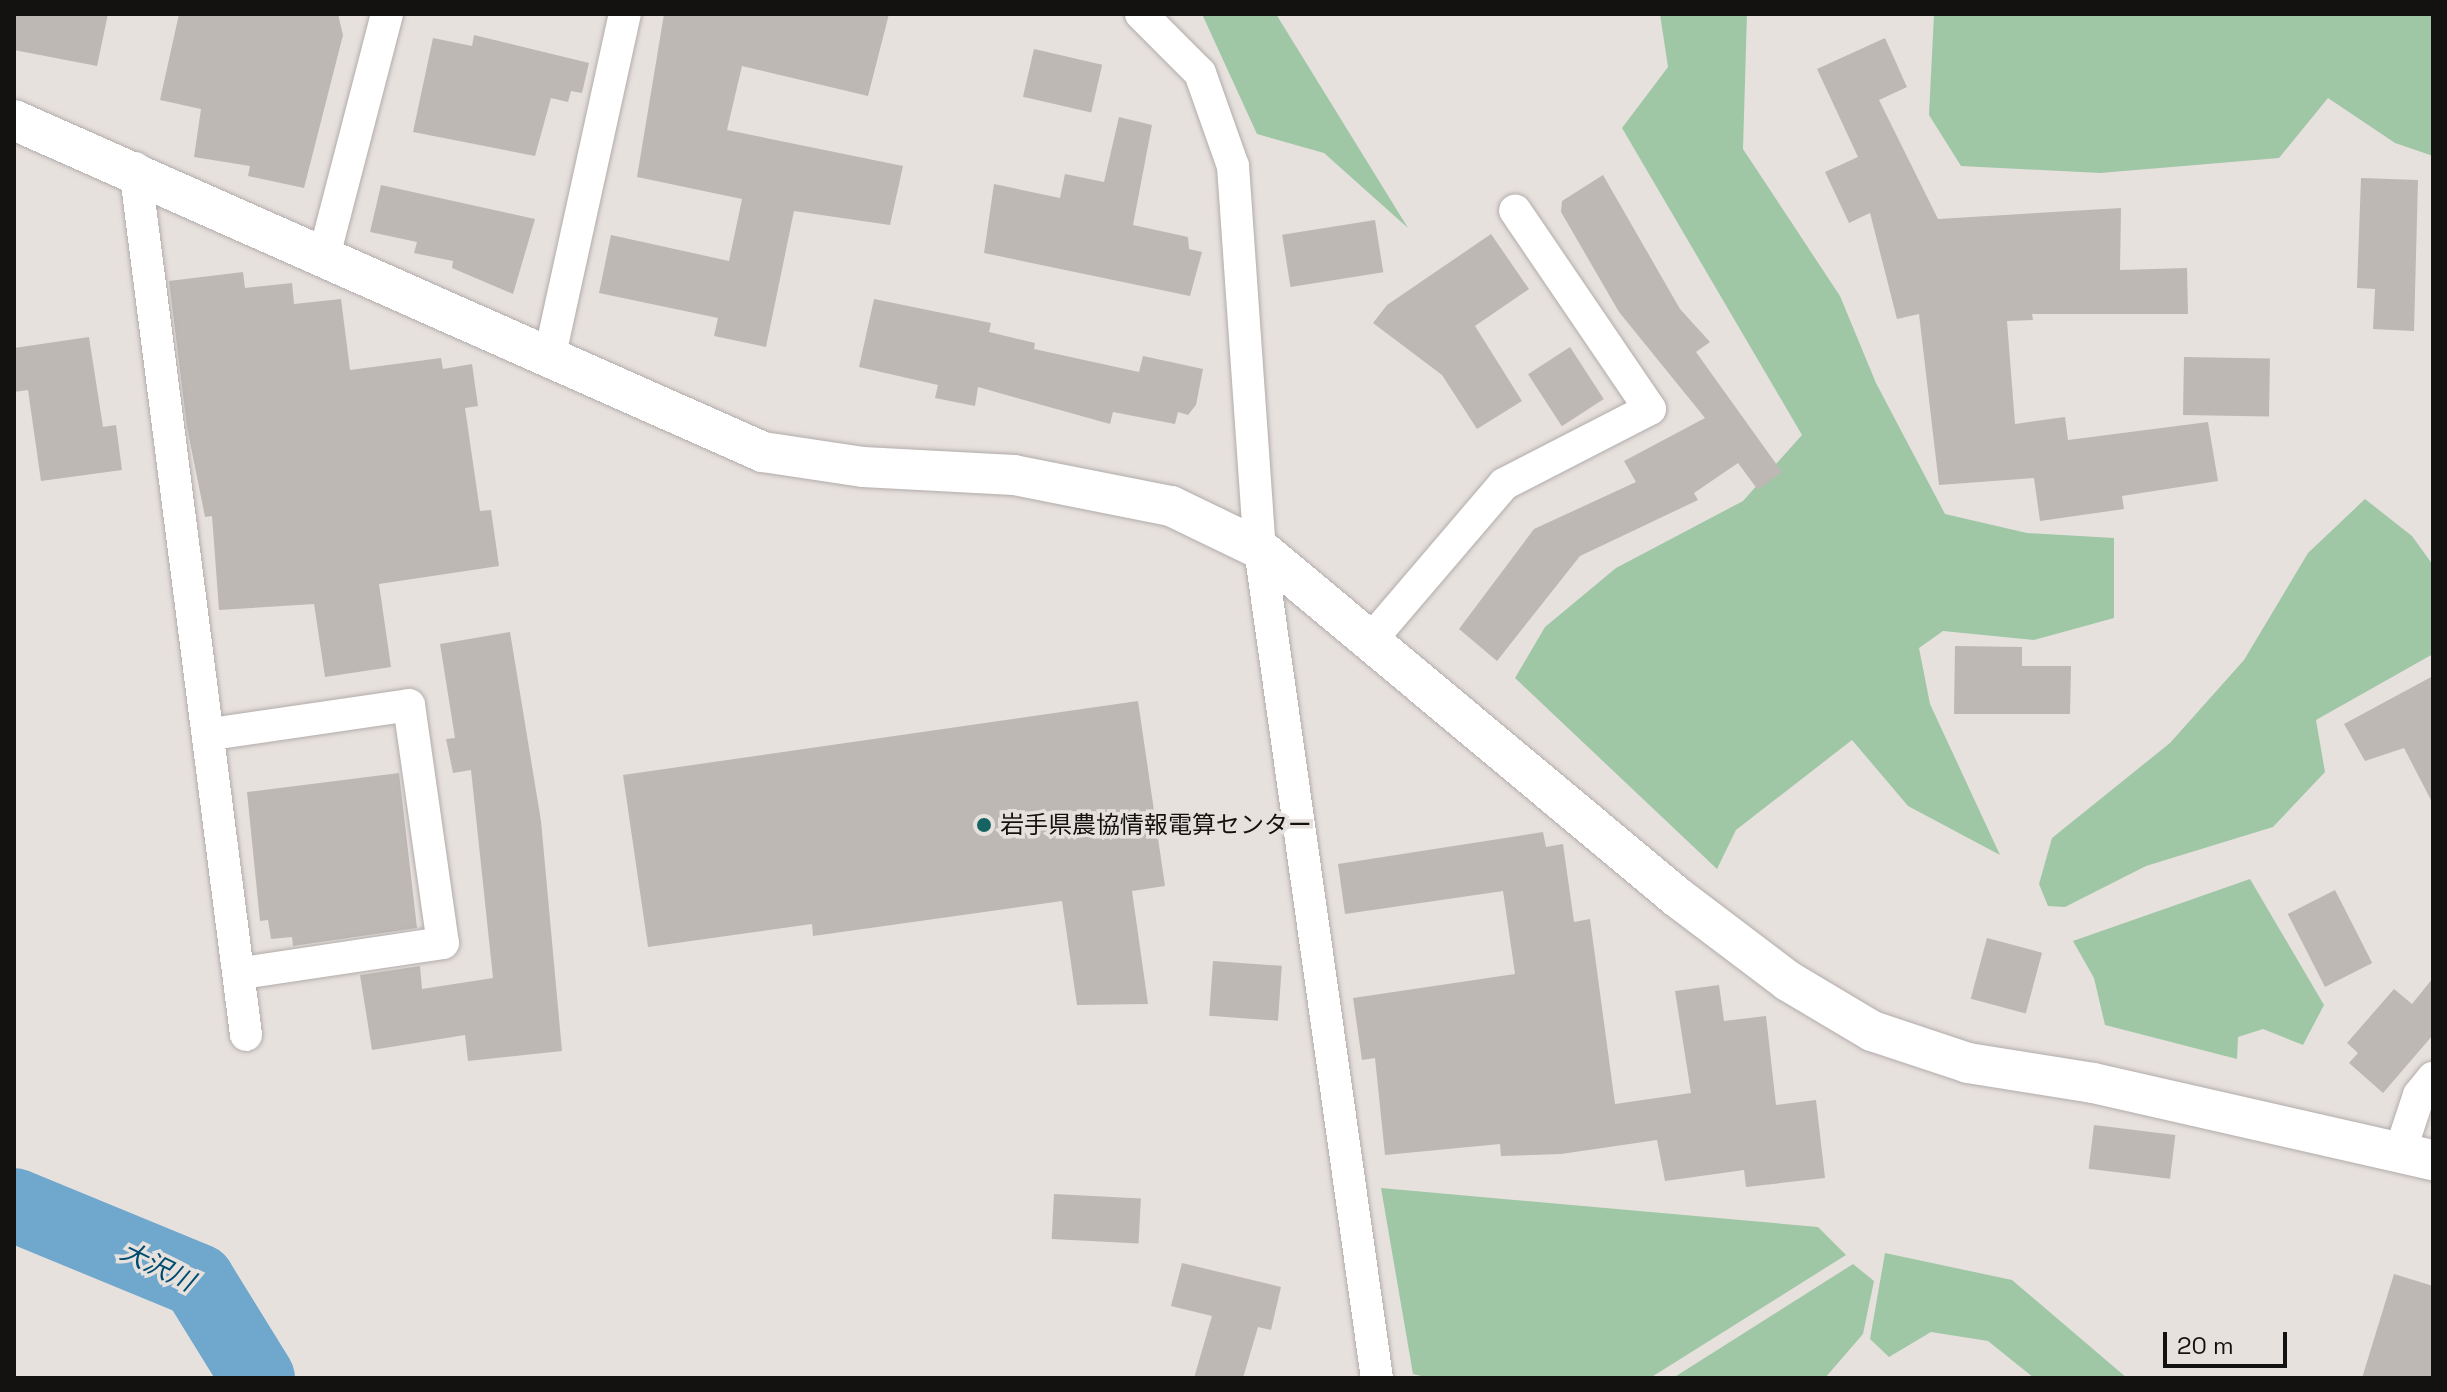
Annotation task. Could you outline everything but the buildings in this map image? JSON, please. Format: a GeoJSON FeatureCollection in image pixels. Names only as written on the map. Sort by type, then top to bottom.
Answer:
{"type":"FeatureCollection","features":[{"type":"Feature","properties":{"kind":"street"},"geometry":{"type":"LineString","coordinates":[[324,256],[387,14]]}},
{"type":"Feature","properties":{"kind":"street"},"geometry":{"type":"LineString","coordinates":[[549,359],[625,14]]}},
{"type":"Feature","properties":{"kind":"street"},"geometry":{"type":"LineString","coordinates":[[1153,18],[1200,73],[1233,166],[1260,549],[1377,1378]]}},
{"type":"Feature","properties":{"kind":"street"},"geometry":{"type":"LineString","coordinates":[[14,120],[135,168],[549,359],[763,452],[1061,484],[1171,506],[1260,549],[1677,897],[1788,981],[1872,1031],[1968,1063],[2093,1083],[2417,1156],[2419,1095],[2433,1078]]}},
{"type":"Feature","properties":{"kind":"street"},"geometry":{"type":"LineString","coordinates":[[135,168],[243,973],[246,1035]]}},
{"type":"Feature","properties":{"kind":"street"},"geometry":{"type":"LineString","coordinates":[[1370,641],[1504,484],[1650,409],[1515,210]]}},
{"type":"Feature","properties":{"kind":"street"},"geometry":{"type":"LineString","coordinates":[[211,734],[409,705],[443,943],[243,973]]}},
{"type":"Feature","properties":{"kind":"green space"},"geometry":{"type":"Polygon","coordinates":[[[1202,14],[1276,14],[1408,228],[1324,153],[1257,134],[1202,14]]]}},
{"type":"Feature","properties":{"kind":"green space"},"geometry":{"type":"Polygon","coordinates":[[[1660,14],[1747,14],[1743,149],[1840,296],[1876,383],[1945,514],[2027,533],[2114,538],[2114,618],[2034,640],[1943,631],[1919,648],[1930,704],[2000,855],[1908,806],[1852,740],[1736,830],[1717,869],[1515,678],[1545,627],[1616,568],[1743,501],[1802,435],[1622,128],[1668,67],[1660,14]]]}},
{"type":"Feature","properties":{"kind":"green space"},"geometry":{"type":"Polygon","coordinates":[[[1934,14],[2433,14],[2433,156],[2395,143],[2328,98],[2279,158],[2100,173],[1961,166],[1929,115],[1934,14]]]}},
{"type":"Feature","properties":{"kind":"green space"},"geometry":{"type":"Polygon","coordinates":[[[2365,499],[2412,536],[2433,565],[2433,654],[2316,720],[2325,772],[2273,827],[2146,866],[2065,907],[2048,906],[2039,884],[2052,838],[2170,743],[2244,660],[2308,553],[2365,499]]]}},
{"type":"Feature","properties":{"kind":"green space"},"geometry":{"type":"Polygon","coordinates":[[[2250,879],[2324,1005],[2303,1045],[2263,1029],[2238,1037],[2237,1059],[2105,1025],[2094,978],[2073,941],[2250,879]]]}},
{"type":"Feature","properties":{"kind":"green space"},"geometry":{"type":"Polygon","coordinates":[[[1381,1188],[1818,1227],[1846,1255],[1650,1378],[1429,1378],[1413,1374],[1381,1188]]]}},
{"type":"Feature","properties":{"kind":"green space"},"geometry":{"type":"Polygon","coordinates":[[[1885,1253],[2012,1280],[2127,1378],[2034,1378],[1988,1341],[1931,1332],[1889,1357],[1870,1339],[1885,1253]]]}},
{"type":"Feature","properties":{"kind":"green space"},"geometry":{"type":"Polygon","coordinates":[[[1853,1264],[1874,1281],[1863,1334],[1825,1378],[1673,1378],[1853,1264]]]}},
{"type":"Feature","properties":{"kind":"waterway","name":"大沢川"},"geometry":{"type":"LineString","coordinates":[[14,1205],[198,1281],[258,1378]]}},
{"type":"Feature","properties":{"kind":"place","name":"岩手県農協情報電算センター"},"geometry":{"type":"Point","coordinates":[984,825]}}]}
